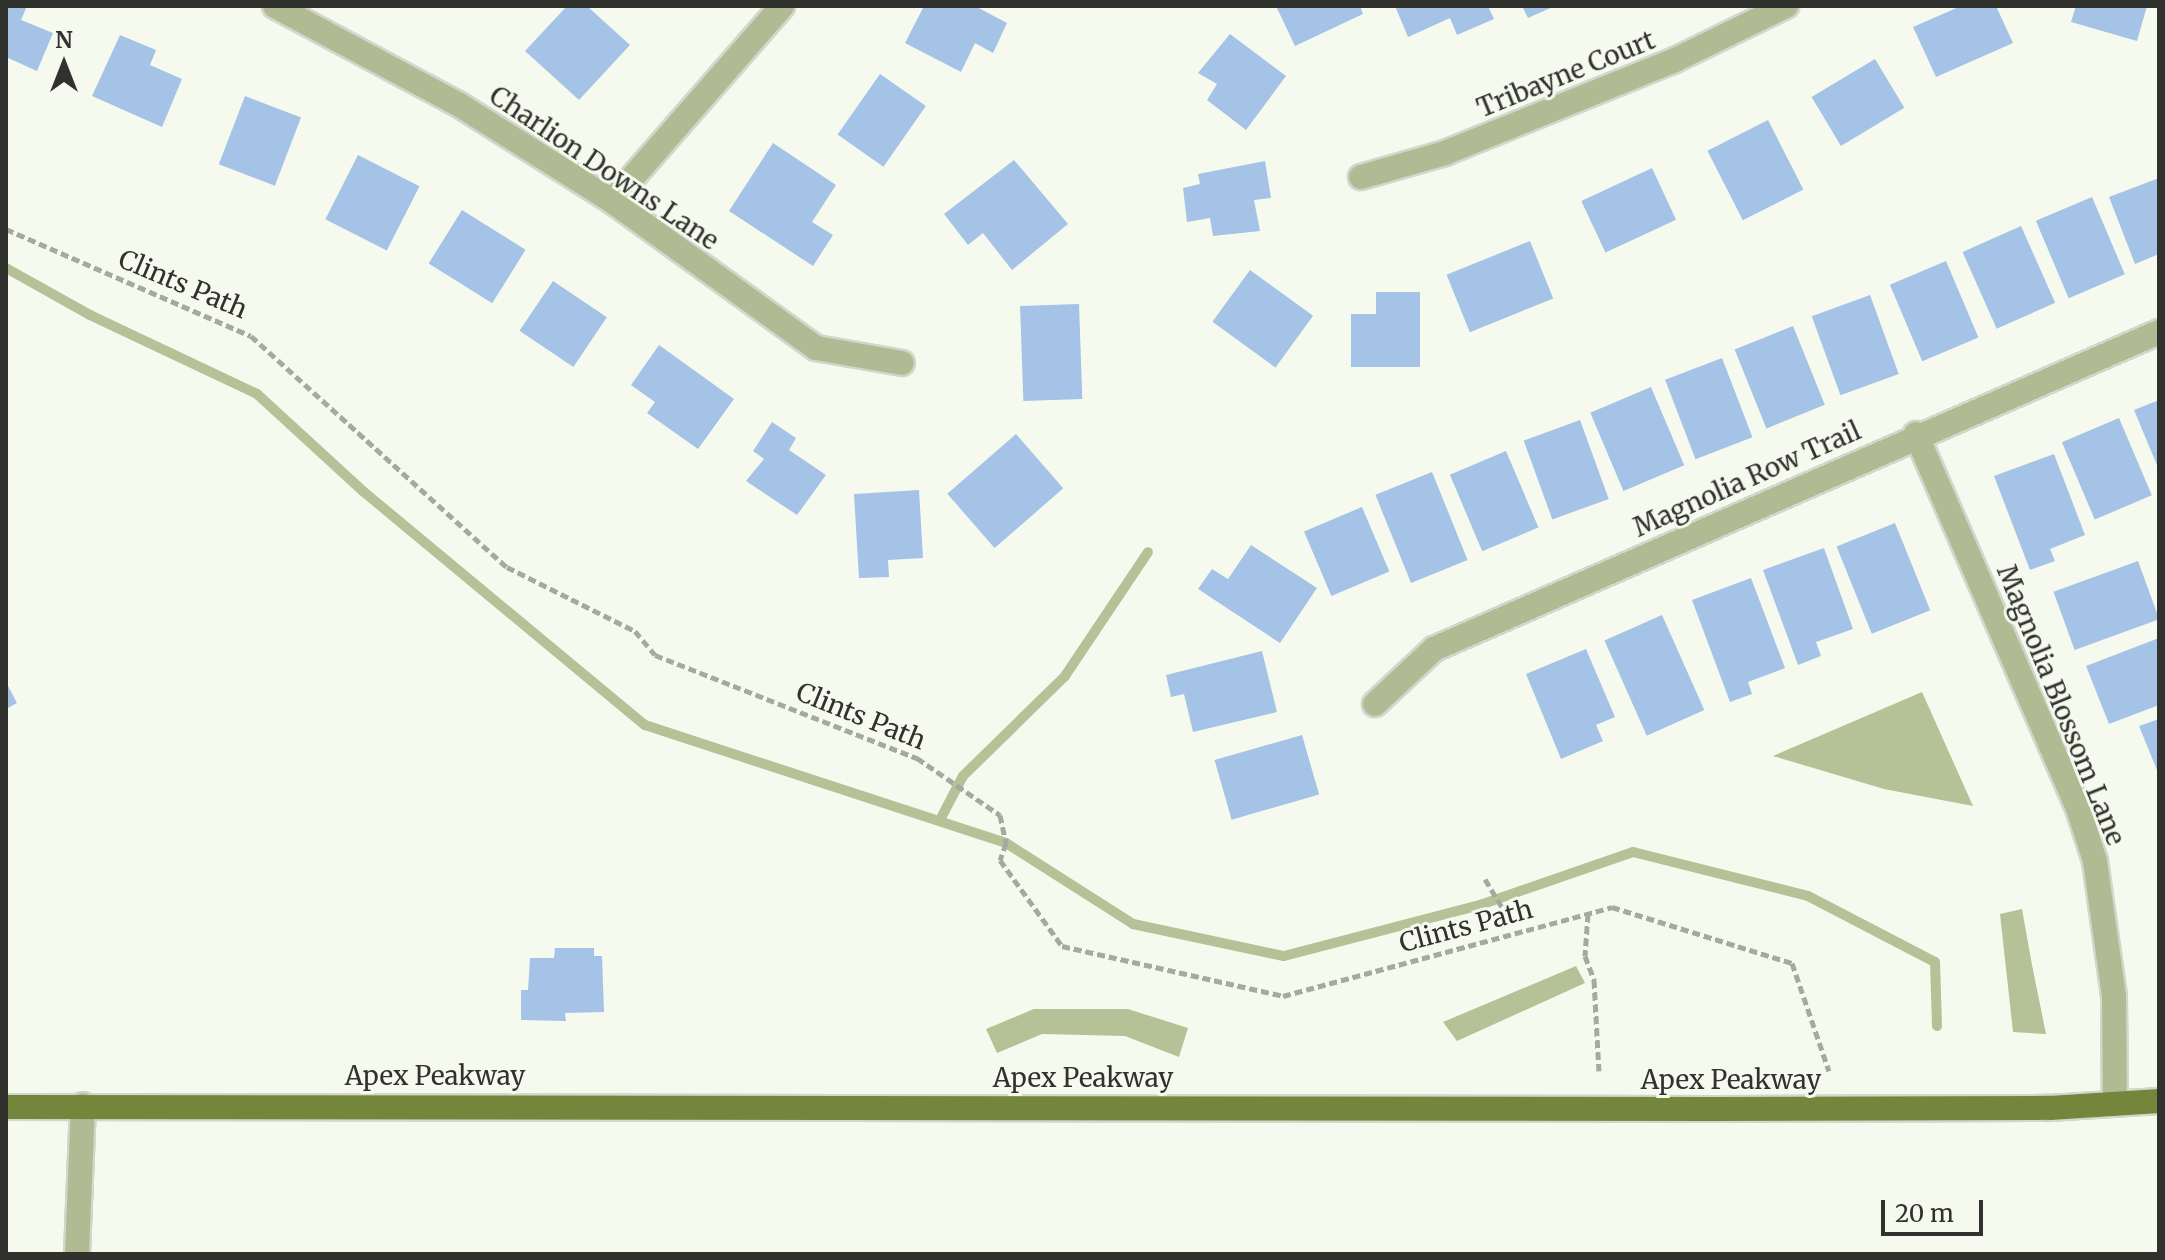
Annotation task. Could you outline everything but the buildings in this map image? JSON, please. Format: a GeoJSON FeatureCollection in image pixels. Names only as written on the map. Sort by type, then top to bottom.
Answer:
{"type":"FeatureCollection","features":[{"type":"Feature","properties":{"kind":"main road","name":"Apex Peakway"},"geometry":{"type":"LineString","coordinates":[[6,1107],[1747,1109],[2159,1101]]}},
{"type":"Feature","properties":{"kind":"street","name":"Charlion Downs Lane"},"geometry":{"type":"LineString","coordinates":[[275,6],[458,104],[612,201],[816,348],[902,363]]}},
{"type":"Feature","properties":{"kind":"street"},"geometry":{"type":"LineString","coordinates":[[612,201],[782,6]]}},
{"type":"Feature","properties":{"kind":"street","name":"Tribayne Court"},"geometry":{"type":"LineString","coordinates":[[1361,177],[1445,153],[1673,61],[1786,6]]}},
{"type":"Feature","properties":{"kind":"street","name":"Magnolia Row Trail"},"geometry":{"type":"LineString","coordinates":[[1375,704],[1434,649],[1916,434],[2159,332]]}},
{"type":"Feature","properties":{"kind":"street","name":"Magnolia Blossom Lane"},"geometry":{"type":"LineString","coordinates":[[1916,434],[2091,848],[2108,927],[2115,1104]]}},
{"type":"Feature","properties":{"kind":"street"},"geometry":{"type":"LineString","coordinates":[[77,1254],[83,1105]]}},
{"type":"Feature","properties":{"kind":"path","name":"Clints Path"},"geometry":{"type":"LineString","coordinates":[[6,229],[251,336],[507,567],[635,631],[655,655],[929,766],[1000,815],[1006,843],[1000,860],[1062,946],[1283,996],[1612,907],[1792,963],[1829,1071]]}},
{"type":"Feature","properties":{"kind":"path"},"geometry":{"type":"LineString","coordinates":[[1485,879],[1509,919]]}},
{"type":"Feature","properties":{"kind":"path"},"geometry":{"type":"LineString","coordinates":[[1588,914],[1585,956],[1594,980],[1599,1071]]}},
{"type":"Feature","properties":{"kind":"shaded area"},"geometry":{"type":"Polygon","coordinates":[[[1922,692],[1973,806],[1884,789],[1773,756],[1922,692]]]}},
{"type":"Feature","properties":{"kind":"shaded area"},"geometry":{"type":"Polygon","coordinates":[[[2022,909],[2046,1034],[2013,1032],[2000,914],[2022,909]]]}},
{"type":"Feature","properties":{"kind":"shaded area"},"geometry":{"type":"Polygon","coordinates":[[[1576,966],[1585,983],[1457,1041],[1443,1022],[1576,966]]]}},
{"type":"Feature","properties":{"kind":"shaded area"},"geometry":{"type":"Polygon","coordinates":[[[1034,1009],[1128,1009],[1188,1028],[1179,1057],[1125,1036],[1042,1034],[997,1053],[986,1029],[1034,1009]]]}},
{"type":"Feature","properties":{"kind":"waterway"},"geometry":{"type":"LineString","coordinates":[[6,268],[90,315],[257,394],[364,492],[645,725],[1006,843],[1133,924],[1284,956],[1480,905],[1633,852],[1808,896],[1935,962],[1937,1026]]}},
{"type":"Feature","properties":{"kind":"waterway"},"geometry":{"type":"LineString","coordinates":[[941,818],[963,776],[1065,676],[1148,552]]}}]}
